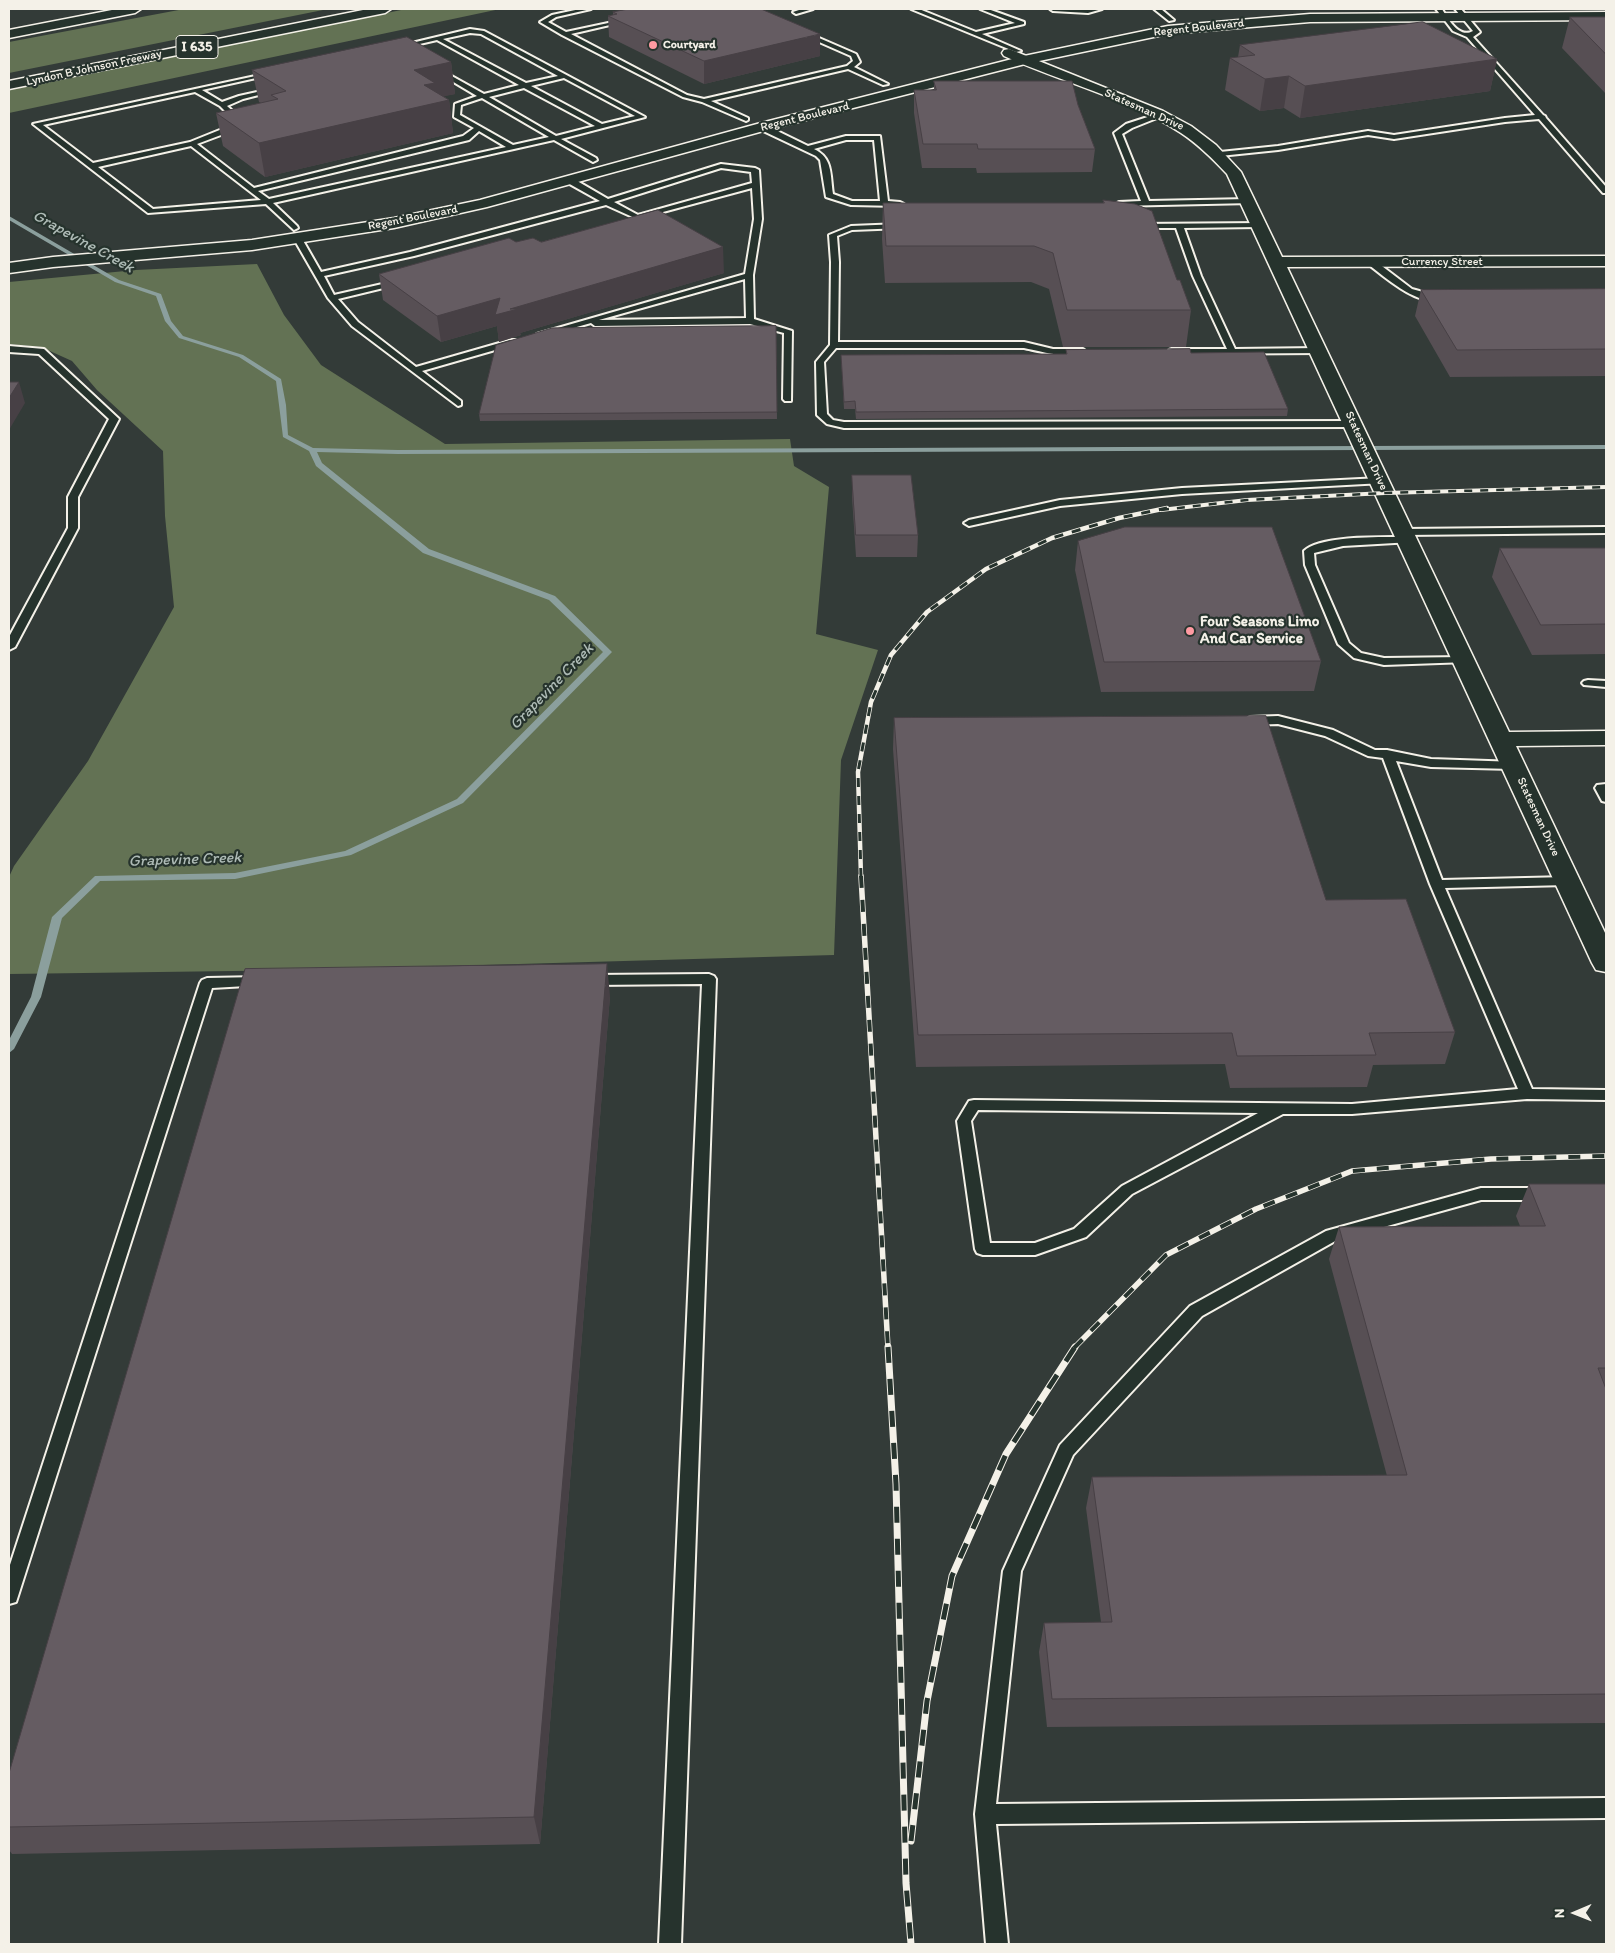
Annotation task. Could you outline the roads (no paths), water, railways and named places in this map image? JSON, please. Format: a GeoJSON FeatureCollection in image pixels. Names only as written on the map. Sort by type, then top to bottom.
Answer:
{"type":"FeatureCollection","features":[{"type":"Feature","properties":{"kind":"main road"},"geometry":{"type":"LineString","coordinates":[[9,34],[135,9]]}},
{"type":"Feature","properties":{"kind":"main road","name":"Lyndon B Johnson Freeway"},"geometry":{"type":"LineString","coordinates":[[9,85],[385,9]]}},
{"type":"Feature","properties":{"kind":"main road","name":"Regent Boulevard"},"geometry":{"type":"LineString","coordinates":[[9,255],[105,244],[296,233],[394,223],[482,204],[762,128],[1121,27],[1171,20],[1276,11],[1440,11],[1606,16]]}},
{"type":"Feature","properties":{"kind":"main road","name":"Regent Boulevard"},"geometry":{"type":"LineString","coordinates":[[9,268],[53,262],[252,246],[296,233],[389,212],[884,84],[1017,55],[1215,25],[1440,11]]}},
{"type":"Feature","properties":{"kind":"main road","name":"Statesman Drive"},"geometry":{"type":"LineString","coordinates":[[1017,55],[1138,105],[1185,128],[1220,154],[1234,172],[1606,963]]}},
{"type":"Feature","properties":{"kind":"main road"},"geometry":{"type":"LineString","coordinates":[[746,119],[762,128]]}},
{"type":"Feature","properties":{"kind":"main road","name":"Currency Street"},"geometry":{"type":"LineString","coordinates":[[1277,262],[1606,261]]}},
{"type":"Feature","properties":{"kind":"main road"},"geometry":{"type":"LineString","coordinates":[[1501,739],[1606,738]]}},
{"type":"Feature","properties":{"kind":"lane"},"geometry":{"type":"LineString","coordinates":[[588,9],[554,16],[543,22],[685,96],[704,101],[746,119]]}},
{"type":"Feature","properties":{"kind":"lane"},"geometry":{"type":"LineString","coordinates":[[796,12],[810,9]]}},
{"type":"Feature","properties":{"kind":"lane"},"geometry":{"type":"LineString","coordinates":[[914,9],[976,34],[1017,55]]}},
{"type":"Feature","properties":{"kind":"lane"},"geometry":{"type":"LineString","coordinates":[[976,34],[1022,23],[983,9]]}},
{"type":"Feature","properties":{"kind":"lane"},"geometry":{"type":"LineString","coordinates":[[1053,9],[1088,12],[1099,9]]}},
{"type":"Feature","properties":{"kind":"lane"},"geometry":{"type":"LineString","coordinates":[[1157,9],[1171,20]]}},
{"type":"Feature","properties":{"kind":"lane"},"geometry":{"type":"LineString","coordinates":[[1440,11],[1458,33],[1469,36],[1606,190]]}},
{"type":"Feature","properties":{"kind":"lane"},"geometry":{"type":"LineString","coordinates":[[1461,12],[1477,32],[1469,36]]}},
{"type":"Feature","properties":{"kind":"lane"},"geometry":{"type":"LineString","coordinates":[[564,34],[630,19]]}},
{"type":"Feature","properties":{"kind":"lane"},"geometry":{"type":"LineString","coordinates":[[704,101],[849,67],[857,62],[854,54],[792,28]]}},
{"type":"Feature","properties":{"kind":"lane"},"geometry":{"type":"LineString","coordinates":[[284,71],[37,124],[151,211],[268,202],[513,148],[641,117],[482,32],[470,31],[389,48]]}},
{"type":"Feature","properties":{"kind":"lane"},"geometry":{"type":"LineString","coordinates":[[437,38],[602,127]]}},
{"type":"Feature","properties":{"kind":"lane"},"geometry":{"type":"LineString","coordinates":[[428,66],[445,73],[592,160]]}},
{"type":"Feature","properties":{"kind":"lane"},"geometry":{"type":"LineString","coordinates":[[849,67],[884,84]]}},
{"type":"Feature","properties":{"kind":"lane"},"geometry":{"type":"LineString","coordinates":[[513,148],[456,116],[458,104],[565,76]]}},
{"type":"Feature","properties":{"kind":"lane"},"geometry":{"type":"LineString","coordinates":[[222,105],[241,97],[280,89]]}},
{"type":"Feature","properties":{"kind":"lane"},"geometry":{"type":"LineString","coordinates":[[91,166],[192,144],[242,124],[222,105],[197,90]]}},
{"type":"Feature","properties":{"kind":"lane"},"geometry":{"type":"LineString","coordinates":[[1146,204],[1118,133],[1129,126],[1160,116]]}},
{"type":"Feature","properties":{"kind":"lane"},"geometry":{"type":"LineString","coordinates":[[1220,154],[1278,148],[1368,133],[1394,136],[1505,120],[1543,117]]}},
{"type":"Feature","properties":{"kind":"lane"},"geometry":{"type":"LineString","coordinates":[[253,190],[466,138],[479,128]]}},
{"type":"Feature","properties":{"kind":"lane"},"geometry":{"type":"LineString","coordinates":[[762,128],[808,148],[824,159],[829,196],[851,203],[913,204]]}},
{"type":"Feature","properties":{"kind":"lane"},"geometry":{"type":"LineString","coordinates":[[808,148],[846,138],[877,138],[884,204]]}},
{"type":"Feature","properties":{"kind":"lane"},"geometry":{"type":"LineString","coordinates":[[192,144],[268,202],[296,233],[332,298],[355,324],[458,403]]}},
{"type":"Feature","properties":{"kind":"lane"},"geometry":{"type":"LineString","coordinates":[[319,275],[411,254],[608,202],[721,166],[755,170],[758,219],[749,276],[750,321]]}},
{"type":"Feature","properties":{"kind":"lane"},"geometry":{"type":"LineString","coordinates":[[569,180],[637,217]]}},
{"type":"Feature","properties":{"kind":"lane"},"geometry":{"type":"LineString","coordinates":[[628,220],[755,185]]}},
{"type":"Feature","properties":{"kind":"lane"},"geometry":{"type":"LineString","coordinates":[[1107,204],[1216,200],[1248,202]]}},
{"type":"Feature","properties":{"kind":"lane"},"geometry":{"type":"LineString","coordinates":[[1131,226],[1260,225]]}},
{"type":"Feature","properties":{"kind":"lane"},"geometry":{"type":"LineString","coordinates":[[909,226],[851,228],[833,236],[835,262],[834,345],[820,362],[822,415],[830,422],[844,425],[1353,424]]}},
{"type":"Feature","properties":{"kind":"lane"},"geometry":{"type":"LineString","coordinates":[[1179,226],[1197,276],[1232,352]]}},
{"type":"Feature","properties":{"kind":"lane"},"geometry":{"type":"LineString","coordinates":[[1371,262],[1406,290],[1426,297],[1445,297]]}},
{"type":"Feature","properties":{"kind":"lane"},"geometry":{"type":"LineString","coordinates":[[532,336],[749,276]]}},
{"type":"Feature","properties":{"kind":"lane"},"geometry":{"type":"LineString","coordinates":[[332,298],[407,280]]}},
{"type":"Feature","properties":{"kind":"lane"},"geometry":{"type":"LineString","coordinates":[[576,323],[750,321],[788,331],[788,399]]}},
{"type":"Feature","properties":{"kind":"lane"},"geometry":{"type":"LineString","coordinates":[[415,370],[522,339]]}},
{"type":"Feature","properties":{"kind":"lane"},"geometry":{"type":"LineString","coordinates":[[834,345],[1024,345],[1052,352],[1092,352]]}},
{"type":"Feature","properties":{"kind":"lane"},"geometry":{"type":"LineString","coordinates":[[9,349],[41,351],[114,419],[73,497],[73,528],[9,647]]}},
{"type":"Feature","properties":{"kind":"lane"},"geometry":{"type":"LineString","coordinates":[[1160,352],[1319,351]]}},
{"type":"Feature","properties":{"kind":"lane"},"geometry":{"type":"LineString","coordinates":[[969,523],[1060,504],[1173,492],[1378,477]]}},
{"type":"Feature","properties":{"kind":"lane"},"geometry":{"type":"LineString","coordinates":[[1464,660],[1379,661],[1365,659],[1354,654],[1344,644],[1310,565],[1309,551],[1318,546],[1406,536],[1606,530]]}},
{"type":"Feature","properties":{"kind":"lane"},"geometry":{"type":"LineString","coordinates":[[1588,683],[1606,684]]}},
{"type":"Feature","properties":{"kind":"lane"},"geometry":{"type":"LineString","coordinates":[[1239,721],[1278,720],[1330,733],[1372,753],[1387,754],[1431,763],[1513,764]]}},
{"type":"Feature","properties":{"kind":"lane"},"geometry":{"type":"LineString","coordinates":[[1387,754],[1437,884],[1528,1094]]}},
{"type":"Feature","properties":{"kind":"lane"},"geometry":{"type":"LineString","coordinates":[[1606,788],[1601,788],[1606,798]]}},
{"type":"Feature","properties":{"kind":"lane"},"geometry":{"type":"LineString","coordinates":[[1437,884],[1568,881]]}},
{"type":"Feature","properties":{"kind":"lane"},"geometry":{"type":"LineString","coordinates":[[571,980],[709,979],[670,1944]]}},
{"type":"Feature","properties":{"kind":"lane"},"geometry":{"type":"LineString","coordinates":[[9,1596],[207,983],[276,982]]}},
{"type":"Feature","properties":{"kind":"lane"},"geometry":{"type":"LineString","coordinates":[[1281,1108],[1127,1190],[1080,1233],[1035,1249],[983,1249],[964,1121],[974,1105],[1281,1108],[1352,1109],[1528,1094],[1606,1095]]}},
{"type":"Feature","properties":{"kind":"lane"},"geometry":{"type":"LineString","coordinates":[[997,1944],[985,1814],[1012,1571],[1066,1450],[1196,1311],[1332,1235],[1481,1194],[1558,1194]]}},
{"type":"Feature","properties":{"kind":"lane"},"geometry":{"type":"LineString","coordinates":[[985,1814],[1606,1808]]}},
{"type":"Feature","properties":{"kind":"waterway","name":"Grapevine Creek"},"geometry":{"type":"LineString","coordinates":[[9,218],[117,281],[159,295],[168,321],[181,337],[241,356],[279,380],[285,436],[312,450]]}},
{"type":"Feature","properties":{"kind":"waterway"},"geometry":{"type":"LineString","coordinates":[[312,450],[398,452],[1606,447]]}},
{"type":"Feature","properties":{"kind":"waterway","name":"Grapevine Creek"},"geometry":{"type":"LineString","coordinates":[[9,1049],[36,997],[57,917],[98,878],[235,876],[348,853],[460,801],[608,652],[552,598],[426,551],[319,464],[312,450]]}},
{"type":"Feature","properties":{"kind":"railway"},"geometry":{"type":"LineString","coordinates":[[1161,510],[1247,500],[1385,493],[1606,487]]}},
{"type":"Feature","properties":{"kind":"railway"},"geometry":{"type":"LineString","coordinates":[[861,877],[858,772],[871,702],[891,655],[927,612],[986,569],[1052,538],[1119,518],[1167,508]]}},
{"type":"Feature","properties":{"kind":"railway"},"geometry":{"type":"LineString","coordinates":[[861,876],[888,1348]]}},
{"type":"Feature","properties":{"kind":"railway"},"geometry":{"type":"LineString","coordinates":[[1074,1348],[1166,1255],[1256,1209],[1352,1171],[1491,1159],[1606,1156]]}},
{"type":"Feature","properties":{"kind":"railway"},"geometry":{"type":"LineString","coordinates":[[888,1347],[896,1484],[906,1883],[911,1944]]}},
{"type":"Feature","properties":{"kind":"railway"},"geometry":{"type":"LineString","coordinates":[[911,1841],[927,1701],[952,1576],[1006,1454],[1075,1347]]}},
{"type":"Feature","properties":{"kind":"place","name":"Courtyard"},"geometry":{"type":"Point","coordinates":[653,45]}},
{"type":"Feature","properties":{"kind":"place","name":"Four Seasons Limo And Car Service"},"geometry":{"type":"Point","coordinates":[1190,631]}}]}
